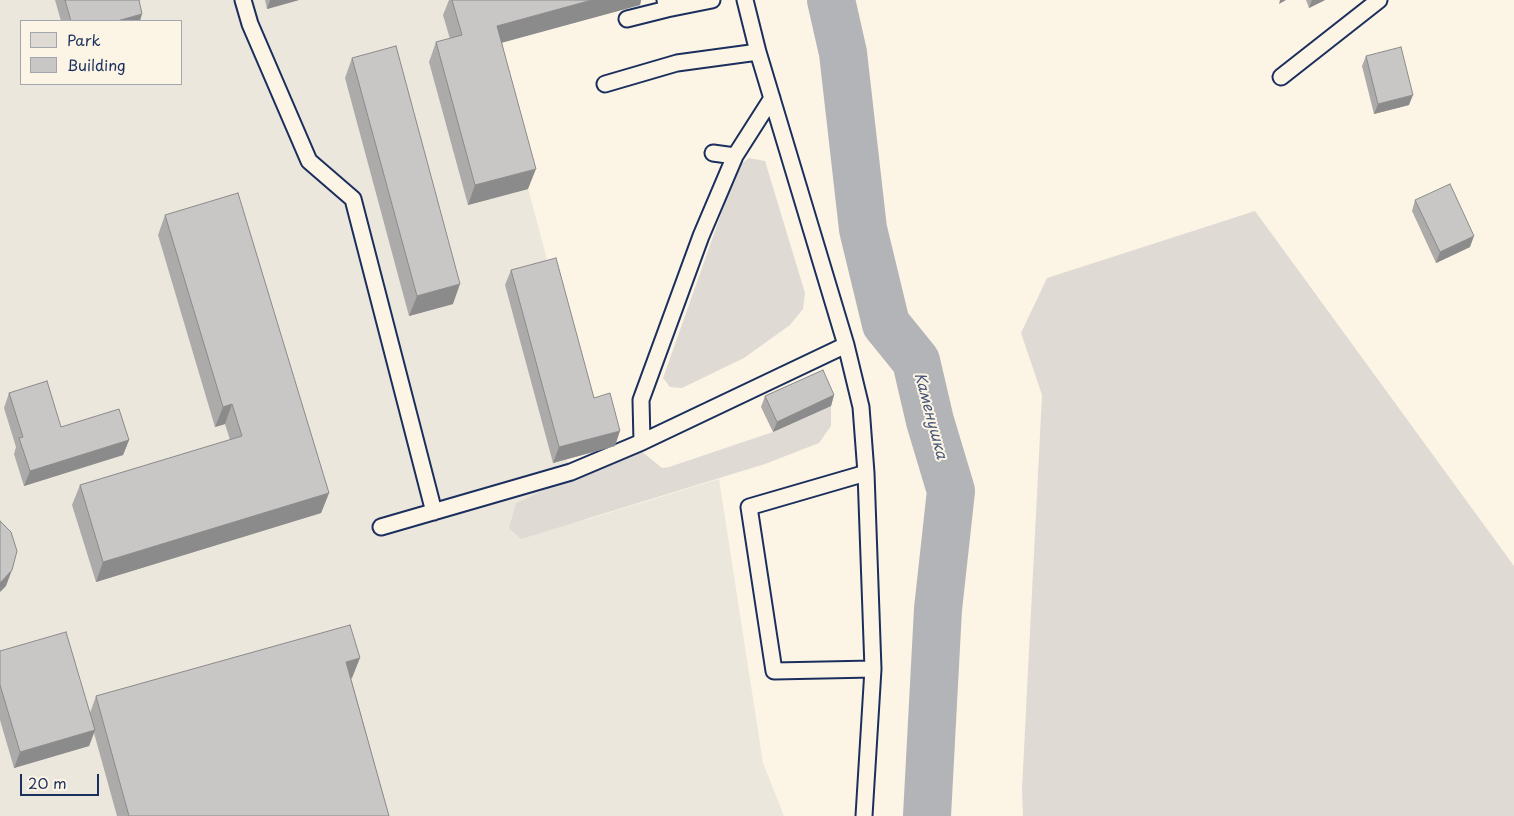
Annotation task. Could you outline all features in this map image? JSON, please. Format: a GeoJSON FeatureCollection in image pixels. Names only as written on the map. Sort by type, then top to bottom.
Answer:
{"type":"FeatureCollection","features":[{"type":"Feature","properties":{"kind":"lane"},"geometry":{"type":"LineString","coordinates":[[243,0],[250,24],[309,161],[353,199],[434,512]]}},
{"type":"Feature","properties":{"kind":"lane"},"geometry":{"type":"LineString","coordinates":[[627,19],[666,5],[712,0]]}},
{"type":"Feature","properties":{"kind":"lane"},"geometry":{"type":"LineString","coordinates":[[745,0],[758,52],[846,345],[861,407],[866,473],[873,669],[864,816]]}},
{"type":"Feature","properties":{"kind":"lane"},"geometry":{"type":"LineString","coordinates":[[1281,77],[1379,0]]}},
{"type":"Feature","properties":{"kind":"lane"},"geometry":{"type":"LineString","coordinates":[[605,84],[677,63],[758,52]]}},
{"type":"Feature","properties":{"kind":"lane"},"geometry":{"type":"LineString","coordinates":[[642,442],[642,400],[701,236],[735,156],[772,98]]}},
{"type":"Feature","properties":{"kind":"lane"},"geometry":{"type":"LineString","coordinates":[[713,154],[735,156]]}},
{"type":"Feature","properties":{"kind":"lane"},"geometry":{"type":"LineString","coordinates":[[381,528],[571,472],[642,442],[846,345]]}},
{"type":"Feature","properties":{"kind":"lane"},"geometry":{"type":"LineString","coordinates":[[866,473],[749,507],[774,670],[873,669]]}},
{"type":"Feature","properties":{"kind":"shaded area"},"geometry":{"type":"Polygon","coordinates":[[[0,0],[638,0],[640,5],[490,46],[588,413],[615,446],[567,459],[585,520],[719,479],[763,763],[784,816],[0,816],[0,0]]]}},
{"type":"Feature","properties":{"kind":"green space"},"geometry":{"type":"Polygon","coordinates":[[[749,158],[765,161],[805,293],[803,309],[790,325],[744,358],[682,388],[670,387],[663,378],[738,166],[749,158]]]}},
{"type":"Feature","properties":{"kind":"green space"},"geometry":{"type":"Polygon","coordinates":[[[1255,211],[1514,566],[1514,816],[1023,816],[1022,789],[1042,395],[1021,333],[1047,278],[1255,211]]]}},
{"type":"Feature","properties":{"kind":"green space"},"geometry":{"type":"Polygon","coordinates":[[[831,406],[831,426],[819,443],[765,464],[521,539],[509,528],[516,503],[579,474],[640,450],[662,468],[669,467],[773,432],[831,406]]]}},
{"type":"Feature","properties":{"kind":"building"},"geometry":{"type":"Polygon","coordinates":[[[65,0],[139,0],[142,14],[121,20],[71,20],[65,0]]]}},
{"type":"Feature","properties":{"kind":"building"},"geometry":{"type":"Polygon","coordinates":[[[452,0],[592,0],[497,26],[536,169],[475,185],[436,42],[462,35],[452,0]]]}},
{"type":"Feature","properties":{"kind":"building"},"geometry":{"type":"Polygon","coordinates":[[[396,46],[460,284],[417,296],[352,58],[396,46]]]}},
{"type":"Feature","properties":{"kind":"building"},"geometry":{"type":"Polygon","coordinates":[[[1401,47],[1413,95],[1378,104],[1366,56],[1401,47]]]}},
{"type":"Feature","properties":{"kind":"building"},"geometry":{"type":"Polygon","coordinates":[[[1450,184],[1474,236],[1440,252],[1415,200],[1450,184]]]}},
{"type":"Feature","properties":{"kind":"building"},"geometry":{"type":"Polygon","coordinates":[[[238,193],[329,493],[103,562],[80,485],[242,436],[232,404],[223,407],[165,215],[238,193]]]}},
{"type":"Feature","properties":{"kind":"building"},"geometry":{"type":"Polygon","coordinates":[[[556,258],[594,398],[610,393],[620,431],[559,447],[511,270],[556,258]]]}},
{"type":"Feature","properties":{"kind":"building"},"geometry":{"type":"Polygon","coordinates":[[[823,370],[834,395],[777,422],[765,396],[823,370]]]}},
{"type":"Feature","properties":{"kind":"building"},"geometry":{"type":"Polygon","coordinates":[[[47,381],[61,427],[119,409],[129,440],[30,471],[19,438],[23,437],[9,393],[47,381]]]}},
{"type":"Feature","properties":{"kind":"building"},"geometry":{"type":"Polygon","coordinates":[[[0,521],[11,532],[17,551],[12,570],[0,583],[0,521]]]}},
{"type":"Feature","properties":{"kind":"building"},"geometry":{"type":"Polygon","coordinates":[[[350,625],[360,658],[346,662],[389,816],[129,816],[96,696],[350,625]]]}},
{"type":"Feature","properties":{"kind":"building"},"geometry":{"type":"Polygon","coordinates":[[[66,632],[95,730],[20,752],[0,685],[0,651],[66,632]]]}},
{"type":"Feature","properties":{"kind":"waterway","name":"Каменушка"},"geometry":{"type":"LineString","coordinates":[[831,0],[843,53],[863,229],[886,324],[916,361],[930,421],[951,491],[938,609],[927,816]]}}]}
